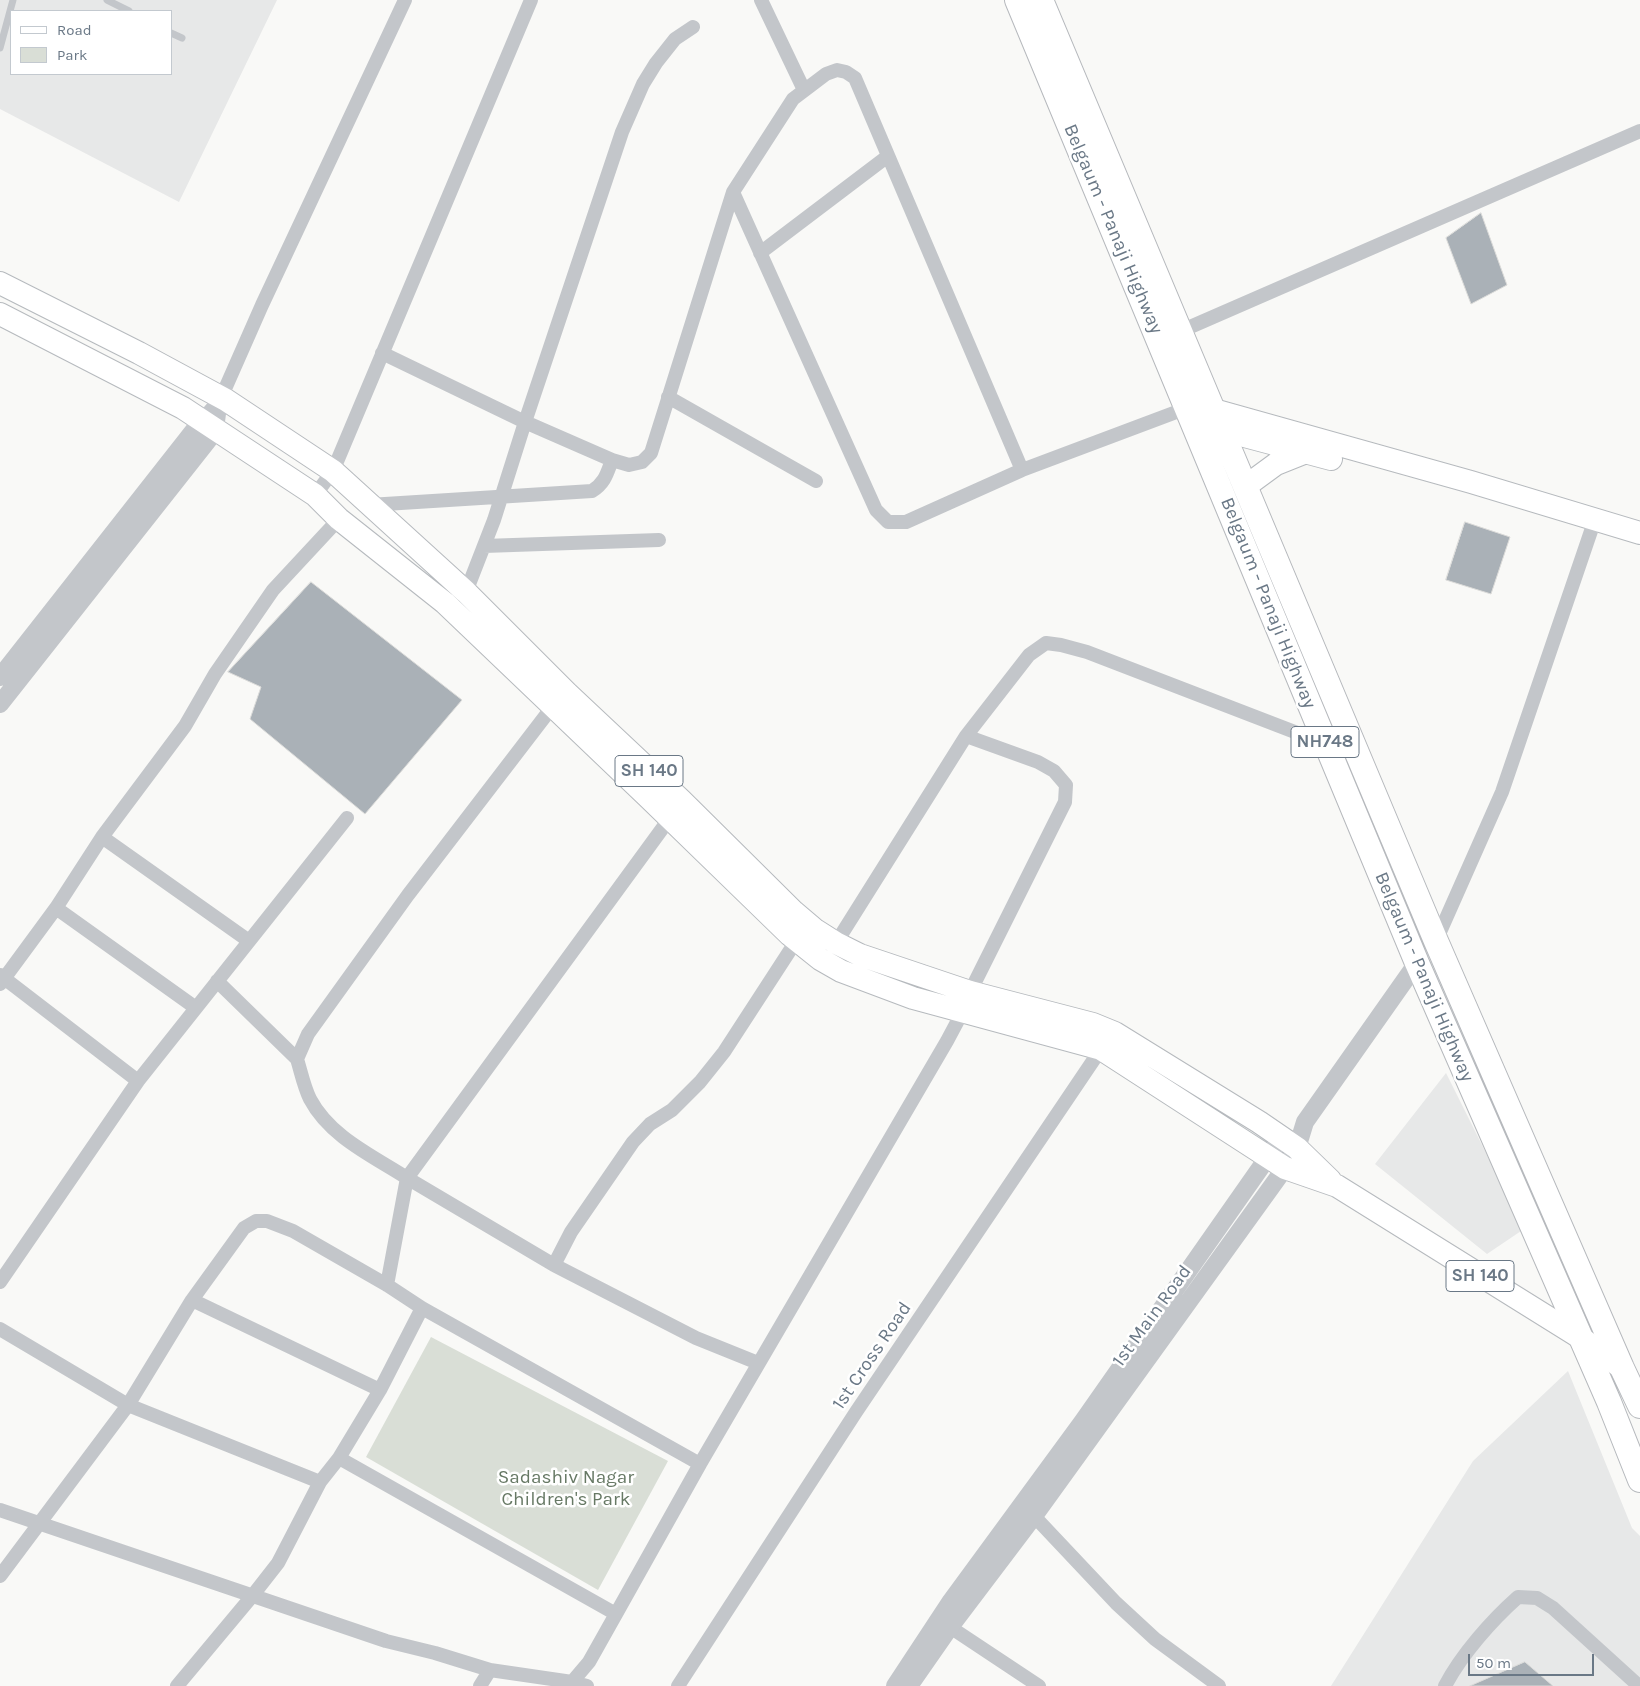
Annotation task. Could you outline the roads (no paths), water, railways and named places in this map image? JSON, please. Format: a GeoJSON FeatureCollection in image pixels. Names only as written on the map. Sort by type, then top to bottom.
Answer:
{"type":"FeatureCollection","features":[{"type":"Feature","properties":{"kind":"highway","name":"Belgaum - Panaji Highway"},"geometry":{"type":"LineString","coordinates":[[1017,0],[1170,335],[1202,386],[1218,420],[1436,941],[1640,1406]]}},
{"type":"Feature","properties":{"kind":"highway","name":"Belgaum - Panaji Highway"},"geometry":{"type":"LineString","coordinates":[[1041,0],[1170,335],[1191,418],[1417,963],[1581,1338],[1640,1480]]}},
{"type":"Feature","properties":{"kind":"main road","name":"SH 140"},"geometry":{"type":"LineString","coordinates":[[0,283],[139,353],[221,398],[332,471],[466,592],[567,693],[794,912],[802,932],[820,959],[841,971],[913,998],[966,1002],[1093,1024],[1116,1033],[1259,1122],[1289,1143],[1337,1186],[1581,1338],[1622,1368]]}},
{"type":"Feature","properties":{"kind":"main road","name":"SH 140"},"geometry":{"type":"LineString","coordinates":[[0,314],[183,408],[315,495],[339,518],[445,603],[670,818],[802,932],[836,943],[966,1002],[1101,1049],[1277,1162],[1337,1186]]}},
{"type":"Feature","properties":{"kind":"main road"},"geometry":{"type":"LineString","coordinates":[[1191,418],[1218,420],[1471,482],[1640,533]]}},
{"type":"Feature","properties":{"kind":"main road"},"geometry":{"type":"LineString","coordinates":[[1218,420],[1306,452],[1640,546]]}},
{"type":"Feature","properties":{"kind":"main road"},"geometry":{"type":"LineString","coordinates":[[1246,486],[1276,464],[1306,452]]}},
{"type":"Feature","properties":{"kind":"street"},"geometry":{"type":"LineString","coordinates":[[0,704],[210,425],[259,311],[405,0]]}},
{"type":"Feature","properties":{"kind":"street"},"geometry":{"type":"LineString","coordinates":[[315,495],[332,471],[531,0]]}},
{"type":"Feature","properties":{"kind":"street"},"geometry":{"type":"LineString","coordinates":[[760,0],[804,90]]}},
{"type":"Feature","properties":{"kind":"street"},"geometry":{"type":"LineString","coordinates":[[466,592],[502,496],[622,132],[643,84],[656,63],[675,39],[694,27]]}},
{"type":"Feature","properties":{"kind":"street"},"geometry":{"type":"LineString","coordinates":[[382,353],[525,422],[612,460],[629,465],[642,462],[651,453],[733,192],[793,99],[826,74],[837,70],[846,72],[855,78],[1022,470]]}},
{"type":"Feature","properties":{"kind":"street"},"geometry":{"type":"LineString","coordinates":[[1170,335],[1640,131]]}},
{"type":"Feature","properties":{"kind":"street"},"geometry":{"type":"LineString","coordinates":[[760,253],[888,156]]}},
{"type":"Feature","properties":{"kind":"street"},"geometry":{"type":"LineString","coordinates":[[733,192],[876,510],[888,522],[906,522],[1022,470],[1191,418]]}},
{"type":"Feature","properties":{"kind":"street"},"geometry":{"type":"LineString","coordinates":[[668,397],[816,481]]}},
{"type":"Feature","properties":{"kind":"street"},"geometry":{"type":"LineString","coordinates":[[0,677],[210,425]]}},
{"type":"Feature","properties":{"kind":"street"},"geometry":{"type":"LineString","coordinates":[[369,505],[592,491],[605,480],[612,460]]}},
{"type":"Feature","properties":{"kind":"street"},"geometry":{"type":"LineString","coordinates":[[138,1081],[1,979],[56,908],[102,837],[185,726],[215,674],[273,590],[339,518]]}},
{"type":"Feature","properties":{"kind":"street"},"geometry":{"type":"LineString","coordinates":[[1436,941],[1502,792],[1591,531]]}},
{"type":"Feature","properties":{"kind":"street"},"geometry":{"type":"LineString","coordinates":[[484,546],[659,540]]}},
{"type":"Feature","properties":{"kind":"street"},"geometry":{"type":"LineString","coordinates":[[836,943],[966,736],[1030,655],[1046,644],[1061,645],[1087,652],[1326,744]]}},
{"type":"Feature","properties":{"kind":"street"},"geometry":{"type":"LineString","coordinates":[[297,1059],[308,1034],[408,895],[553,706]]}},
{"type":"Feature","properties":{"kind":"street"},"geometry":{"type":"LineString","coordinates":[[572,1682],[589,1662],[758,1362],[947,1041],[1065,802],[1066,785],[1054,771],[1038,762],[966,736]]}},
{"type":"Feature","properties":{"kind":"street"},"geometry":{"type":"LineString","coordinates":[[0,1282],[138,1081],[347,818]]}},
{"type":"Feature","properties":{"kind":"street"},"geometry":{"type":"LineString","coordinates":[[387,1285],[407,1178],[670,818]]}},
{"type":"Feature","properties":{"kind":"street"},"geometry":{"type":"LineString","coordinates":[[102,837],[249,941]]}},
{"type":"Feature","properties":{"kind":"street"},"geometry":{"type":"LineString","coordinates":[[56,908],[196,1008]]}},
{"type":"Feature","properties":{"kind":"street"},"geometry":{"type":"LineString","coordinates":[[554,1265],[571,1232],[633,1142],[650,1124],[672,1110],[700,1082],[724,1052],[802,932]]}},
{"type":"Feature","properties":{"kind":"street"},"geometry":{"type":"LineString","coordinates":[[895,1686],[951,1601],[1277,1162],[1417,963]]}},
{"type":"Feature","properties":{"kind":"street"},"geometry":{"type":"LineString","coordinates":[[217,981],[297,1059],[310,1098],[321,1116],[338,1134],[407,1178],[554,1265],[696,1338],[758,1362]]}},
{"type":"Feature","properties":{"kind":"street","name":"1st Cross Road"},"geometry":{"type":"LineString","coordinates":[[678,1686],[856,1412],[1101,1049]]}},
{"type":"Feature","properties":{"kind":"street","name":"1st Main Road"},"geometry":{"type":"LineString","coordinates":[[909,1686],[950,1627],[1034,1516],[1277,1162]]}},
{"type":"Feature","properties":{"kind":"street"},"geometry":{"type":"LineString","coordinates":[[0,1576],[128,1405],[192,1300],[244,1228],[256,1221],[267,1221],[293,1231],[387,1285],[422,1308],[700,1464]]}},
{"type":"Feature","properties":{"kind":"street"},"geometry":{"type":"LineString","coordinates":[[192,1300],[380,1390]]}},
{"type":"Feature","properties":{"kind":"street"},"geometry":{"type":"LineString","coordinates":[[177,1686],[278,1563],[320,1482],[339,1458],[380,1390],[422,1308]]}},
{"type":"Feature","properties":{"kind":"street"},"geometry":{"type":"LineString","coordinates":[[0,1329],[128,1405],[320,1482]]}},
{"type":"Feature","properties":{"kind":"street"},"geometry":{"type":"LineString","coordinates":[[339,1458],[616,1614]]}},
{"type":"Feature","properties":{"kind":"street"},"geometry":{"type":"LineString","coordinates":[[0,1510],[386,1641],[435,1652],[490,1670],[572,1682],[587,1686]]}},
{"type":"Feature","properties":{"kind":"street"},"geometry":{"type":"LineString","coordinates":[[1034,1516],[1116,1603],[1155,1639],[1219,1686]]}},
{"type":"Feature","properties":{"kind":"street"},"geometry":{"type":"LineString","coordinates":[[1445,1686],[1453,1672],[1478,1640],[1502,1611],[1518,1597],[1537,1598],[1553,1608],[1639,1686]]}},
{"type":"Feature","properties":{"kind":"street"},"geometry":{"type":"LineString","coordinates":[[950,1627],[1039,1686]]}},
{"type":"Feature","properties":{"kind":"street"},"geometry":{"type":"LineString","coordinates":[[480,1686],[490,1670]]}},
{"type":"Feature","properties":{"kind":"lane"},"geometry":{"type":"LineString","coordinates":[[107,0],[127,10]]}},
{"type":"Feature","properties":{"kind":"lane"},"geometry":{"type":"LineString","coordinates":[[0,48],[10,11]]}},
{"type":"Feature","properties":{"kind":"lane"},"geometry":{"type":"LineString","coordinates":[[172,33],[182,38]]}},
{"type":"Feature","properties":{"kind":"park label","name":"Sadashiv Nagar Children's Park"},"geometry":{"type":"Point","coordinates":[566,1489]}}]}
